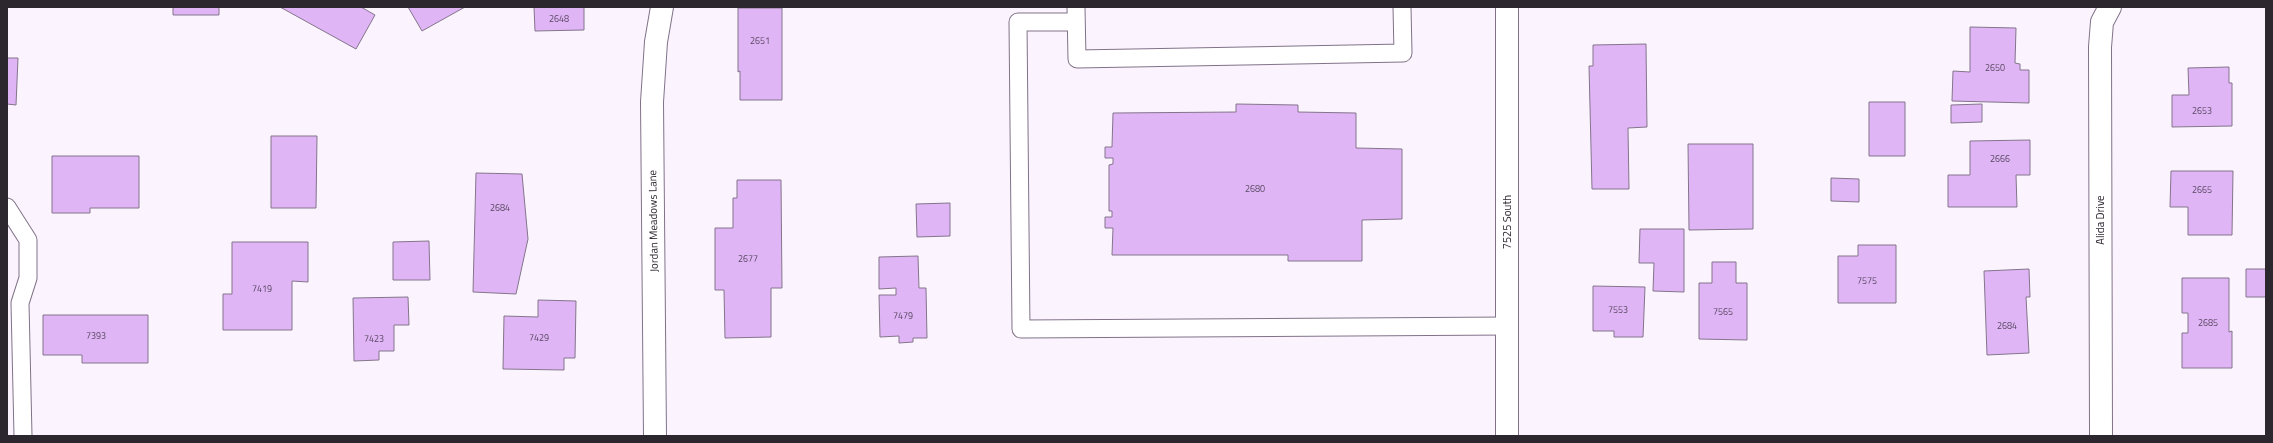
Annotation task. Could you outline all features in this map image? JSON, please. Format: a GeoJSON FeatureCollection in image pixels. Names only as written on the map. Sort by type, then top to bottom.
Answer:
{"type":"FeatureCollection","features":[{"type":"Feature","properties":{"kind":"street","name":"Jordan Meadows Lane"},"geometry":{"type":"LineString","coordinates":[[655,436],[652,102],[656,42],[662,7]]}},
{"type":"Feature","properties":{"kind":"street","name":"7525 South"},"geometry":{"type":"LineString","coordinates":[[1507,7],[1507,436]]}},
{"type":"Feature","properties":{"kind":"street","name":"Alida Drive"},"geometry":{"type":"LineString","coordinates":[[2101,436],[2100,47],[2102,22],[2110,7]]}},
{"type":"Feature","properties":{"kind":"lane"},"geometry":{"type":"LineString","coordinates":[[1402,7],[1403,53],[1077,59],[1076,14],[1018,22],[1020,329],[1508,326]]}},
{"type":"Feature","properties":{"kind":"lane"},"geometry":{"type":"LineString","coordinates":[[7,207],[28,240],[28,278],[20,303],[23,436]]}},
{"type":"Feature","properties":{"kind":"building"},"geometry":{"type":"Polygon","coordinates":[[[173,7],[219,7],[219,15],[173,15],[173,7]]]}},
{"type":"Feature","properties":{"kind":"building"},"geometry":{"type":"Polygon","coordinates":[[[280,7],[361,7],[375,15],[356,49],[280,7]]]}},
{"type":"Feature","properties":{"kind":"building"},"geometry":{"type":"Polygon","coordinates":[[[408,7],[465,7],[422,31],[408,7]]]}},
{"type":"Feature","properties":{"kind":"building"},"geometry":{"type":"Polygon","coordinates":[[[534,7],[584,7],[584,30],[535,31],[534,7]]]}},
{"type":"Feature","properties":{"kind":"building"},"geometry":{"type":"Polygon","coordinates":[[[738,8],[782,8],[782,100],[740,100],[740,71],[738,72],[738,8]]]}},
{"type":"Feature","properties":{"kind":"building"},"geometry":{"type":"Polygon","coordinates":[[[1970,27],[2016,28],[2015,63],[2020,64],[2020,70],[2029,70],[2029,103],[1952,101],[1953,71],[1970,72],[1970,27]]]}},
{"type":"Feature","properties":{"kind":"building"},"geometry":{"type":"Polygon","coordinates":[[[1646,44],[1647,127],[1628,128],[1629,189],[1592,189],[1589,66],[1593,66],[1593,45],[1646,44]]]}},
{"type":"Feature","properties":{"kind":"building"},"geometry":{"type":"Polygon","coordinates":[[[7,58],[18,58],[16,105],[7,104],[7,58]]]}},
{"type":"Feature","properties":{"kind":"building"},"geometry":{"type":"Polygon","coordinates":[[[2229,67],[2229,83],[2232,83],[2232,126],[2172,127],[2172,95],[2189,95],[2188,68],[2229,67]]]}},
{"type":"Feature","properties":{"kind":"building"},"geometry":{"type":"Polygon","coordinates":[[[1869,102],[1905,102],[1905,156],[1869,156],[1869,102]]]}},
{"type":"Feature","properties":{"kind":"building"},"geometry":{"type":"Polygon","coordinates":[[[1236,104],[1298,105],[1298,112],[1356,113],[1356,148],[1402,149],[1402,219],[1362,220],[1362,261],[1288,261],[1288,255],[1112,255],[1113,228],[1105,228],[1105,217],[1112,217],[1112,211],[1109,211],[1109,165],[1113,164],[1113,158],[1105,158],[1105,147],[1112,147],[1113,113],[1236,112],[1236,104]]]}},
{"type":"Feature","properties":{"kind":"building"},"geometry":{"type":"Polygon","coordinates":[[[1982,104],[1982,122],[1951,123],[1951,105],[1982,104]]]}},
{"type":"Feature","properties":{"kind":"building"},"geometry":{"type":"Polygon","coordinates":[[[271,136],[317,136],[316,208],[271,208],[271,136]]]}},
{"type":"Feature","properties":{"kind":"building"},"geometry":{"type":"Polygon","coordinates":[[[2030,140],[2030,175],[2016,175],[2017,207],[1948,207],[1948,175],[1970,175],[1970,141],[2030,140]]]}},
{"type":"Feature","properties":{"kind":"building"},"geometry":{"type":"Polygon","coordinates":[[[1688,144],[1753,144],[1753,229],[1689,230],[1688,144]]]}},
{"type":"Feature","properties":{"kind":"building"},"geometry":{"type":"Polygon","coordinates":[[[52,156],[139,156],[139,208],[90,208],[90,213],[52,213],[52,156]]]}},
{"type":"Feature","properties":{"kind":"building"},"geometry":{"type":"Polygon","coordinates":[[[2171,171],[2233,171],[2232,235],[2188,235],[2188,207],[2170,207],[2171,171]]]}},
{"type":"Feature","properties":{"kind":"building"},"geometry":{"type":"Polygon","coordinates":[[[476,173],[522,174],[528,239],[516,294],[473,292],[476,173]]]}},
{"type":"Feature","properties":{"kind":"building"},"geometry":{"type":"Polygon","coordinates":[[[1831,178],[1859,179],[1859,202],[1831,201],[1831,178]]]}},
{"type":"Feature","properties":{"kind":"building"},"geometry":{"type":"Polygon","coordinates":[[[737,180],[781,180],[782,288],[771,288],[771,337],[725,338],[724,290],[715,290],[715,228],[733,228],[733,198],[737,198],[737,180]]]}},
{"type":"Feature","properties":{"kind":"building"},"geometry":{"type":"Polygon","coordinates":[[[950,203],[950,236],[917,237],[916,204],[950,203]]]}},
{"type":"Feature","properties":{"kind":"building"},"geometry":{"type":"Polygon","coordinates":[[[1640,229],[1684,229],[1684,292],[1653,291],[1654,263],[1639,263],[1640,229]]]}},
{"type":"Feature","properties":{"kind":"building"},"geometry":{"type":"Polygon","coordinates":[[[429,241],[430,280],[393,280],[393,242],[429,241]]]}},
{"type":"Feature","properties":{"kind":"building"},"geometry":{"type":"Polygon","coordinates":[[[232,242],[308,242],[308,282],[292,281],[292,330],[223,330],[223,294],[232,294],[232,242]]]}},
{"type":"Feature","properties":{"kind":"building"},"geometry":{"type":"Polygon","coordinates":[[[1858,245],[1896,245],[1896,303],[1838,303],[1838,256],[1858,256],[1858,245]]]}},
{"type":"Feature","properties":{"kind":"building"},"geometry":{"type":"Polygon","coordinates":[[[918,256],[919,288],[926,288],[927,338],[913,338],[913,342],[899,343],[899,336],[880,337],[879,295],[896,295],[896,288],[879,289],[879,257],[918,256]]]}},
{"type":"Feature","properties":{"kind":"building"},"geometry":{"type":"Polygon","coordinates":[[[1712,262],[1736,262],[1736,283],[1747,283],[1747,340],[1699,339],[1699,283],[1712,283],[1712,262]]]}},
{"type":"Feature","properties":{"kind":"building"},"geometry":{"type":"Polygon","coordinates":[[[2029,269],[2030,297],[2026,297],[2029,353],[1987,355],[1984,271],[2029,269]]]}},
{"type":"Feature","properties":{"kind":"building"},"geometry":{"type":"Polygon","coordinates":[[[2246,269],[2266,269],[2266,297],[2246,297],[2246,269]]]}},
{"type":"Feature","properties":{"kind":"building"},"geometry":{"type":"Polygon","coordinates":[[[2182,278],[2229,278],[2229,332],[2232,331],[2232,368],[2182,368],[2182,333],[2188,333],[2188,313],[2182,313],[2182,278]]]}},
{"type":"Feature","properties":{"kind":"building"},"geometry":{"type":"Polygon","coordinates":[[[1593,286],[1645,287],[1643,337],[1614,337],[1614,331],[1593,331],[1593,286]]]}},
{"type":"Feature","properties":{"kind":"building"},"geometry":{"type":"Polygon","coordinates":[[[408,297],[409,325],[394,325],[394,351],[379,351],[379,360],[354,361],[353,298],[408,297]]]}},
{"type":"Feature","properties":{"kind":"building"},"geometry":{"type":"Polygon","coordinates":[[[538,300],[576,301],[575,358],[564,358],[564,370],[503,369],[504,316],[538,317],[538,300]]]}},
{"type":"Feature","properties":{"kind":"building"},"geometry":{"type":"Polygon","coordinates":[[[43,315],[148,315],[148,363],[82,363],[82,355],[43,355],[43,315]]]}}]}
